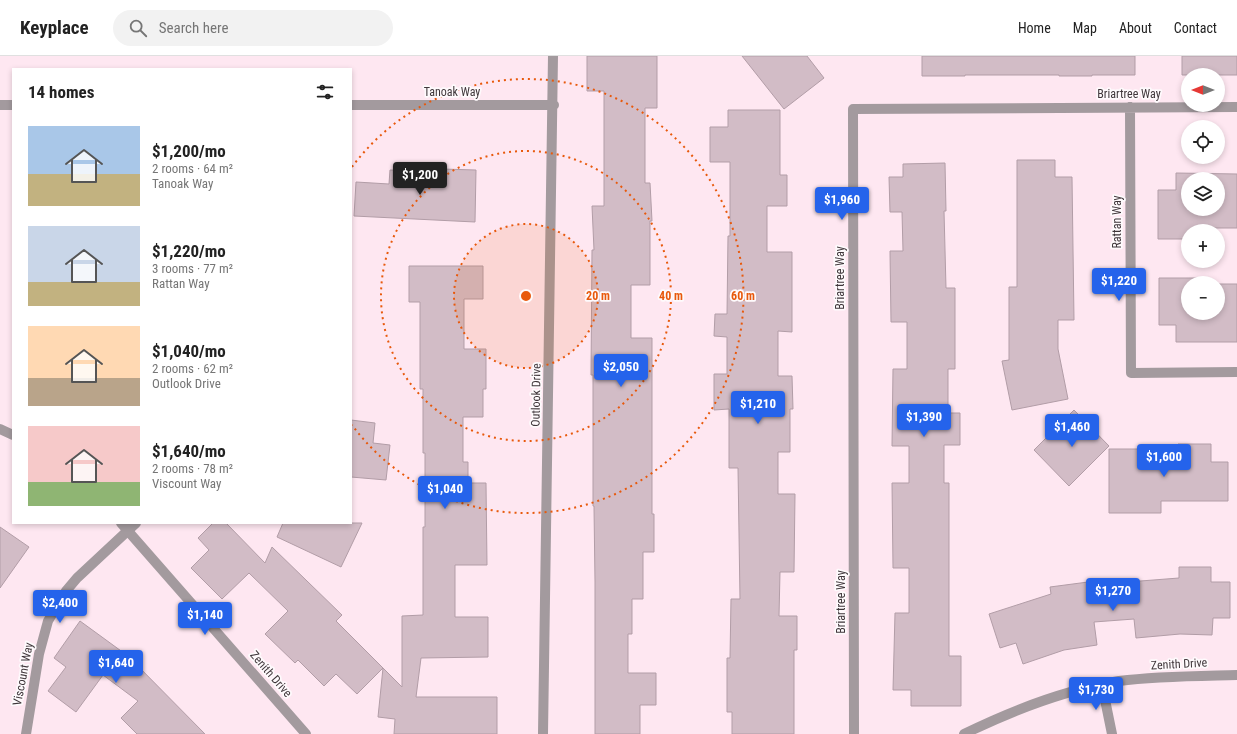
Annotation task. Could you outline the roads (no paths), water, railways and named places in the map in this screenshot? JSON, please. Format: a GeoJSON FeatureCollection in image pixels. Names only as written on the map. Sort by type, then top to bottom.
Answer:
{"type":"FeatureCollection","features":[{"type":"Feature","properties":{"kind":"street","name":"Outlook Drive"},"geometry":{"type":"LineString","coordinates":[[543,734],[554,105],[553,56]]}},
{"type":"Feature","properties":{"kind":"street"},"geometry":{"type":"LineString","coordinates":[[0,105],[12,105]]}},
{"type":"Feature","properties":{"kind":"street","name":"Tanoak Way"},"geometry":{"type":"LineString","coordinates":[[352,105],[554,105]]}},
{"type":"Feature","properties":{"kind":"street","name":"Briartree Way"},"geometry":{"type":"LineString","coordinates":[[854,734],[853,109],[1237,107]]}},
{"type":"Feature","properties":{"kind":"street","name":"Rattan Way"},"geometry":{"type":"LineString","coordinates":[[1130,108],[1131,373],[1237,372]]}},
{"type":"Feature","properties":{"kind":"street"},"geometry":{"type":"LineString","coordinates":[[0,429],[12,435]]}},
{"type":"Feature","properties":{"kind":"street","name":"Viscount Way"},"geometry":{"type":"LineString","coordinates":[[26,734],[39,654],[48,621],[66,591],[124,527]]}},
{"type":"Feature","properties":{"kind":"street","name":"Zenith Drive"},"geometry":{"type":"LineString","coordinates":[[124,527],[306,734]]}},
{"type":"Feature","properties":{"kind":"street","name":"Zenith Drive"},"geometry":{"type":"LineString","coordinates":[[964,734],[999,717],[1046,699],[1102,684],[1169,676],[1237,675]]}},
{"type":"Feature","properties":{"kind":"street"},"geometry":{"type":"LineString","coordinates":[[1102,684],[1112,734]]}}]}
